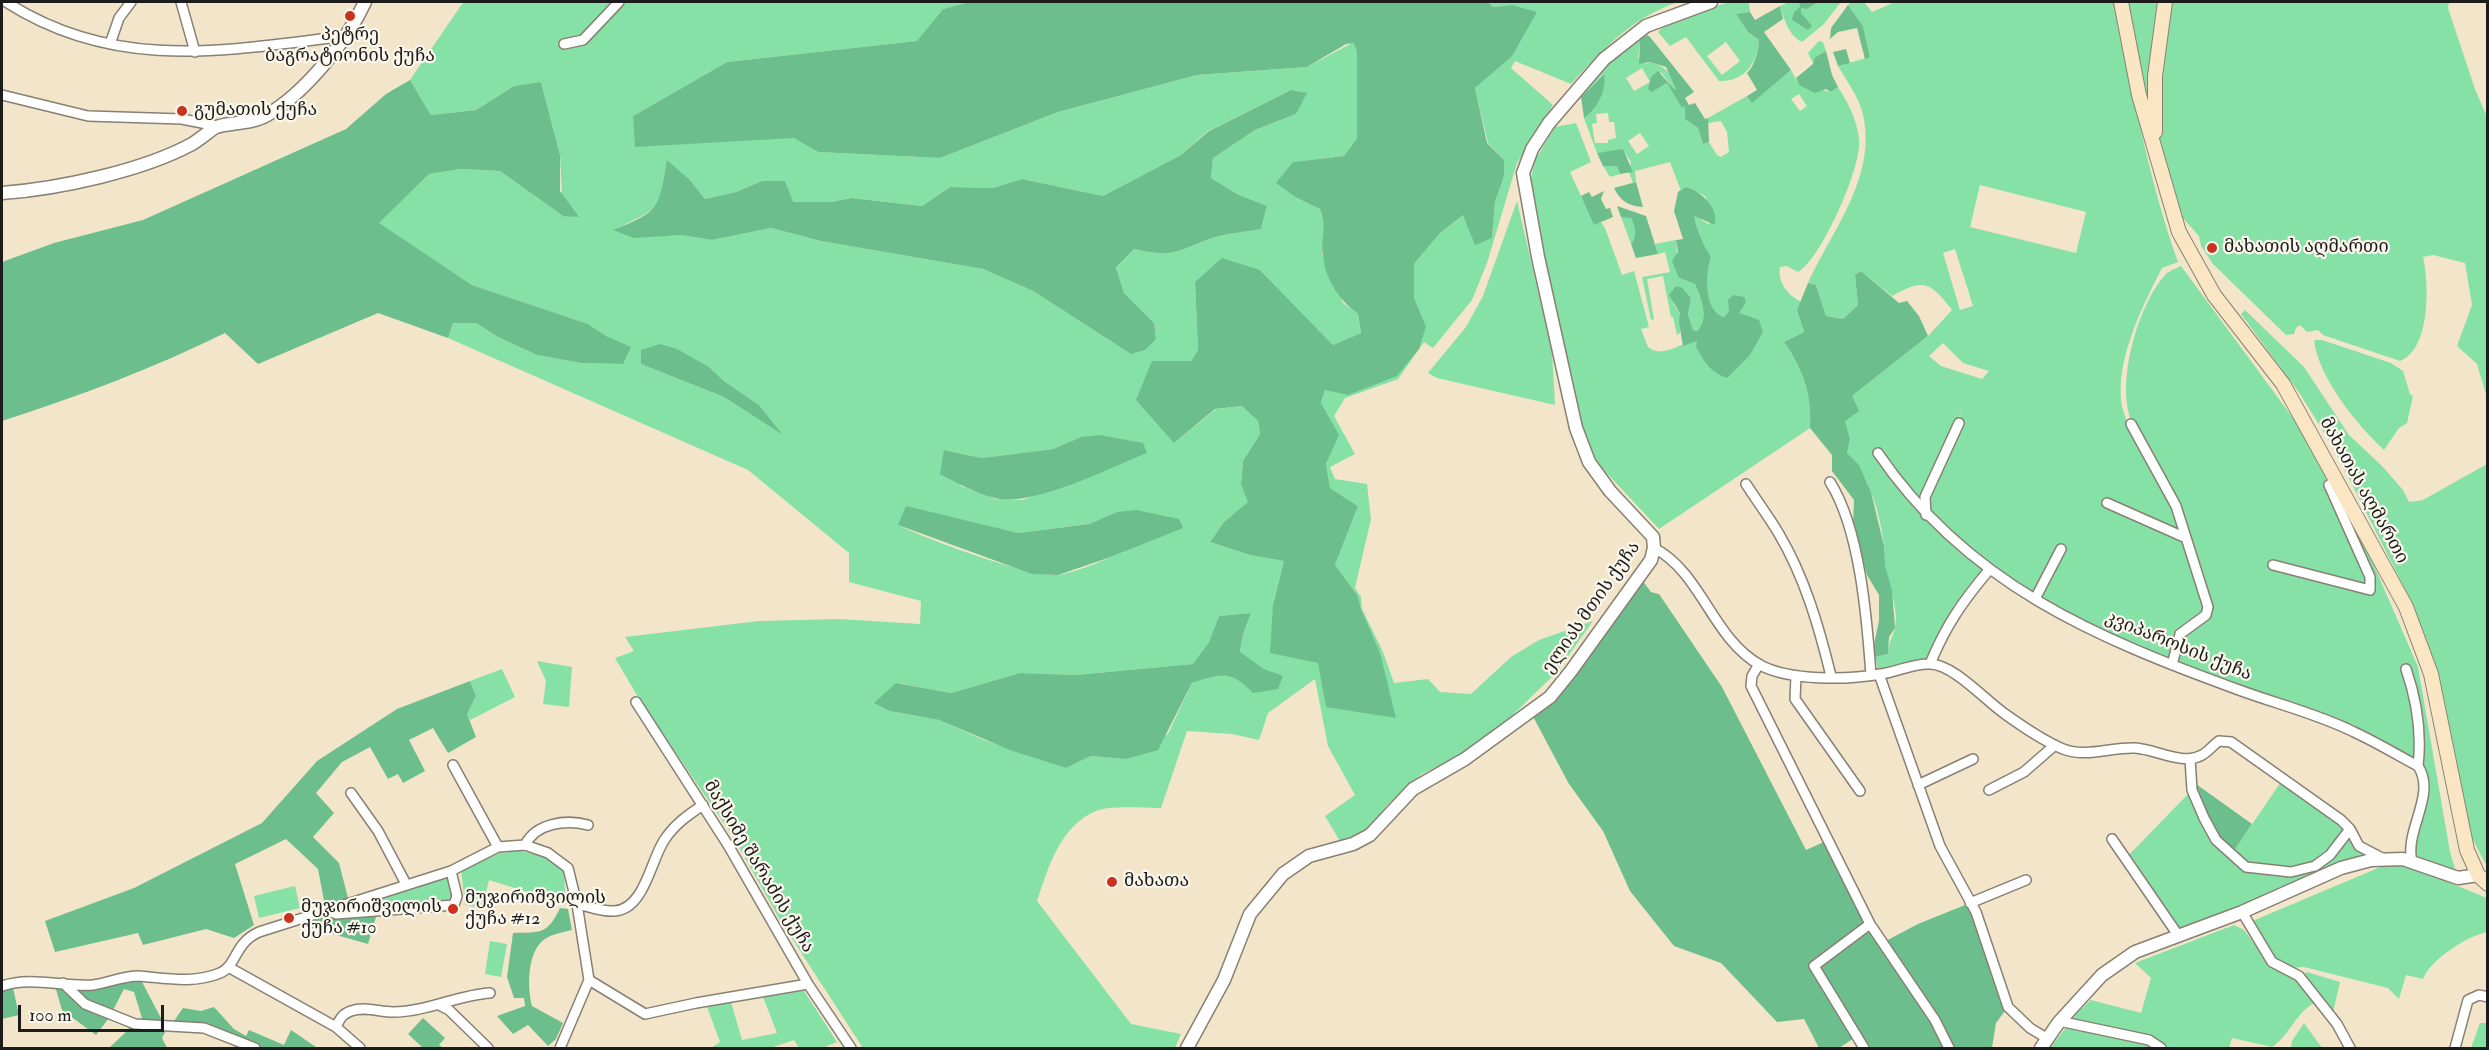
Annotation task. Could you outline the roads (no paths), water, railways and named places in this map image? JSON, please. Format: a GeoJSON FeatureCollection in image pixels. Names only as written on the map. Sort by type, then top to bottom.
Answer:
{"type":"FeatureCollection","features":[{"type":"Feature","properties":{"kind":"main road","name":"მახათას აღმართი"},"geometry":{"type":"LineString","coordinates":[[2121,2],[2131,61],[2179,232],[2214,295],[2283,384],[2406,607],[2431,674],[2467,850],[2484,877]]}},
{"type":"Feature","properties":{"kind":"main road","name":"მახათას აღმართი"},"geometry":{"type":"LineString","coordinates":[[2155,152],[2155,76],[2164,2]]}},
{"type":"Feature","properties":{"kind":"street"},"geometry":{"type":"LineString","coordinates":[[6,2],[34,20],[110,44],[154,51],[195,52],[345,36]]}},
{"type":"Feature","properties":{"kind":"street"},"geometry":{"type":"LineString","coordinates":[[110,44],[119,18],[131,2]]}},
{"type":"Feature","properties":{"kind":"street"},"geometry":{"type":"LineString","coordinates":[[181,2],[195,52]]}},
{"type":"Feature","properties":{"kind":"street"},"geometry":{"type":"LineString","coordinates":[[2,95],[88,116],[182,119],[217,126],[245,124],[267,115],[309,80],[345,36],[365,2]]}},
{"type":"Feature","properties":{"kind":"street"},"geometry":{"type":"LineString","coordinates":[[564,44],[583,40],[618,2]]}},
{"type":"Feature","properties":{"kind":"street"},"geometry":{"type":"LineString","coordinates":[[1654,548],[1653,537],[1610,491],[1589,462],[1576,428],[1538,257],[1523,173],[1532,149],[1549,123],[1604,59],[1646,26],[1672,14],[1711,2]]}},
{"type":"Feature","properties":{"kind":"street"},"geometry":{"type":"LineString","coordinates":[[2,193],[108,174],[159,159],[193,143],[217,126]]}},
{"type":"Feature","properties":{"kind":"street"},"geometry":{"type":"LineString","coordinates":[[1926,514],[1925,497],[1959,423]]}},
{"type":"Feature","properties":{"kind":"street"},"geometry":{"type":"LineString","coordinates":[[2131,424],[2176,506],[2208,608],[2206,615],[2180,634],[2172,665]]}},
{"type":"Feature","properties":{"kind":"street","name":"კვიპაროსის ქუჩა"},"geometry":{"type":"LineString","coordinates":[[1878,453],[1904,491],[1956,544],[1989,570],[2035,599],[2094,632],[2172,665],[2353,731],[2418,766]]}},
{"type":"Feature","properties":{"kind":"street"},"geometry":{"type":"LineString","coordinates":[[2273,565],[2370,590],[2370,577],[2329,485],[2338,480]]}},
{"type":"Feature","properties":{"kind":"street"},"geometry":{"type":"LineString","coordinates":[[1830,482],[1843,509],[1856,561],[1875,675],[1940,846],[1970,903],[2008,1006],[2044,1044],[2059,1021],[2103,975],[2122,960],[2178,935],[2242,912],[2341,868],[2384,859],[2412,862],[2458,878],[2484,877]]}},
{"type":"Feature","properties":{"kind":"street"},"geometry":{"type":"LineString","coordinates":[[1746,484],[1780,534],[1801,579],[1819,627],[1831,676]]}},
{"type":"Feature","properties":{"kind":"street"},"geometry":{"type":"LineString","coordinates":[[2107,503],[2186,538]]}},
{"type":"Feature","properties":{"kind":"street","name":"ელიას მთის ქუჩა"},"geometry":{"type":"LineString","coordinates":[[1187,1048],[1224,980],[1250,914],[1283,874],[1309,856],[1353,844],[1370,835],[1413,789],[1465,759],[1550,697],[1651,560],[1654,548],[1667,555],[1683,570],[1729,636],[1759,664],[1796,677],[1875,675],[1930,664]]}},
{"type":"Feature","properties":{"kind":"street"},"geometry":{"type":"LineString","coordinates":[[2035,599],[2061,549]]}},
{"type":"Feature","properties":{"kind":"street"},"geometry":{"type":"LineString","coordinates":[[1989,570],[1957,608],[1943,631],[1930,664],[1955,674],[2005,714],[2055,745],[2074,753],[2136,748],[2190,759],[2200,756],[2219,741],[2231,742],[2350,829],[2359,846],[2384,859]]}},
{"type":"Feature","properties":{"kind":"street"},"geometry":{"type":"LineString","coordinates":[[1759,664],[1752,676],[1751,686],[1870,924],[1935,1020],[1949,1048]]}},
{"type":"Feature","properties":{"kind":"street"},"geometry":{"type":"LineString","coordinates":[[2406,669],[2417,710],[2421,740],[2418,766],[2424,781],[2423,798],[2410,844],[2412,862]]}},
{"type":"Feature","properties":{"kind":"street"},"geometry":{"type":"LineString","coordinates":[[1796,677],[1795,699],[1860,791]]}},
{"type":"Feature","properties":{"kind":"street","name":"მაქსიმე შარაძის ქუჩა"},"geometry":{"type":"LineString","coordinates":[[636,702],[703,805],[808,984],[852,1048]]}},
{"type":"Feature","properties":{"kind":"street"},"geometry":{"type":"LineString","coordinates":[[1989,790],[2024,772],[2055,745]]}},
{"type":"Feature","properties":{"kind":"street"},"geometry":{"type":"LineString","coordinates":[[1918,785],[1973,759]]}},
{"type":"Feature","properties":{"kind":"street"},"geometry":{"type":"LineString","coordinates":[[2190,759],[2192,790],[2204,818],[2216,840],[2246,867],[2291,872],[2315,866],[2330,855],[2350,829]]}},
{"type":"Feature","properties":{"kind":"street"},"geometry":{"type":"LineString","coordinates":[[453,765],[498,847]]}},
{"type":"Feature","properties":{"kind":"street"},"geometry":{"type":"LineString","coordinates":[[351,793],[378,831],[406,884]]}},
{"type":"Feature","properties":{"kind":"street"},"geometry":{"type":"LineString","coordinates":[[577,904],[615,912],[629,905],[644,888],[663,842],[675,826],[703,805]]}},
{"type":"Feature","properties":{"kind":"street"},"geometry":{"type":"LineString","coordinates":[[525,845],[529,837],[546,827],[574,821],[588,825]]}},
{"type":"Feature","properties":{"kind":"street"},"geometry":{"type":"LineString","coordinates":[[2112,839],[2178,935]]}},
{"type":"Feature","properties":{"kind":"street"},"geometry":{"type":"LineString","coordinates":[[2,986],[33,981],[92,985],[134,976],[187,980],[219,974],[230,968],[242,942],[252,935],[451,871],[498,847],[525,845],[561,861],[568,868],[577,904],[589,980],[560,1048]]}},
{"type":"Feature","properties":{"kind":"street"},"geometry":{"type":"LineString","coordinates":[[327,910],[336,914],[454,906],[457,896],[451,871]]}},
{"type":"Feature","properties":{"kind":"street"},"geometry":{"type":"LineString","coordinates":[[1970,903],[2026,880]]}},
{"type":"Feature","properties":{"kind":"street"},"geometry":{"type":"LineString","coordinates":[[2242,912],[2272,962],[2299,976],[2337,1024],[2350,1048]]}},
{"type":"Feature","properties":{"kind":"street"},"geometry":{"type":"LineString","coordinates":[[1863,1048],[1814,966],[1870,924]]}},
{"type":"Feature","properties":{"kind":"street"},"geometry":{"type":"LineString","coordinates":[[230,968],[336,1027],[360,1048]]}},
{"type":"Feature","properties":{"kind":"street"},"geometry":{"type":"LineString","coordinates":[[589,980],[645,1014],[696,1002],[808,984]]}},
{"type":"Feature","properties":{"kind":"street"},"geometry":{"type":"LineString","coordinates":[[63,983],[85,1004],[135,1024],[204,1028],[255,1048]]}},
{"type":"Feature","properties":{"kind":"street"},"geometry":{"type":"LineString","coordinates":[[336,1027],[343,1014],[353,1010],[394,1012],[439,1005],[469,994],[490,993]]}},
{"type":"Feature","properties":{"kind":"street"},"geometry":{"type":"LineString","coordinates":[[2455,1048],[2468,1000],[2479,995],[2487,997]]}},
{"type":"Feature","properties":{"kind":"street"},"geometry":{"type":"LineString","coordinates":[[439,1005],[449,1010],[488,1048]]}},
{"type":"Feature","properties":{"kind":"street"},"geometry":{"type":"LineString","coordinates":[[2059,1021],[2149,1040],[2161,1048]]}},
{"type":"Feature","properties":{"kind":"place","name":"პეტრე ბაგრატიონის ქუჩა"},"geometry":{"type":"Point","coordinates":[350,16]}},
{"type":"Feature","properties":{"kind":"place","name":"გუმათის ქუჩა"},"geometry":{"type":"Point","coordinates":[182,111]}},
{"type":"Feature","properties":{"kind":"place","name":"მახათის აღმართი"},"geometry":{"type":"Point","coordinates":[2212,248]}},
{"type":"Feature","properties":{"kind":"place","name":"მახათა"},"geometry":{"type":"Point","coordinates":[1112,882]}},
{"type":"Feature","properties":{"kind":"place","name":"მუჯირიშვილის ქუჩა #12"},"geometry":{"type":"Point","coordinates":[453,909]}},
{"type":"Feature","properties":{"kind":"place","name":"მუჯირიშვილის ქუჩა #10"},"geometry":{"type":"Point","coordinates":[289,918]}}]}
